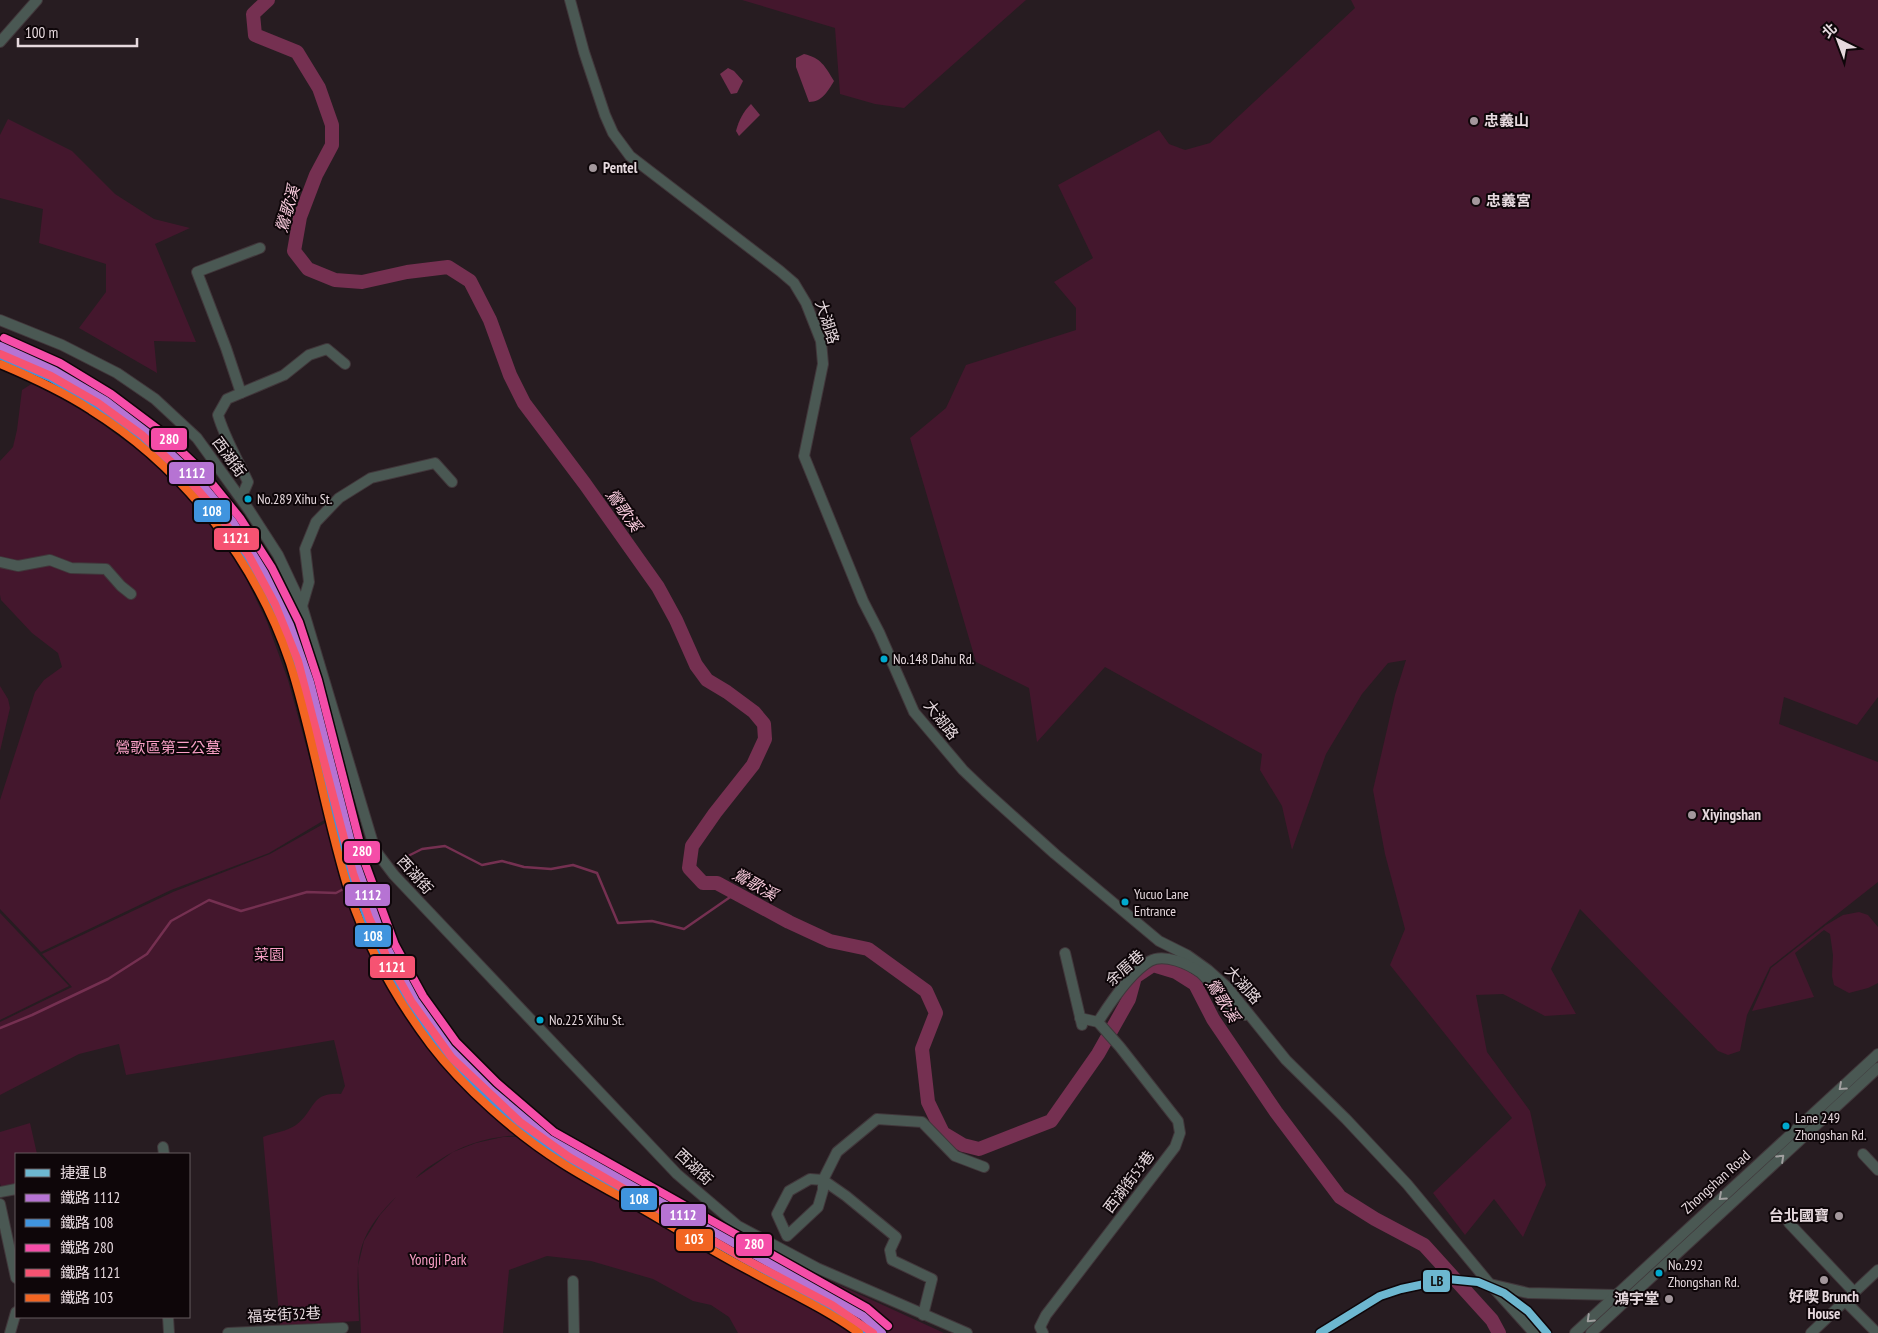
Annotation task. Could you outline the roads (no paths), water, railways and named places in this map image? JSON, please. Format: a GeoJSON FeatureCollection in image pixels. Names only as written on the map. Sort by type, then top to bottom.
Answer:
{"type":"FeatureCollection","features":[{"type":"Feature","properties":{"kind":"street"},"geometry":{"type":"LineString","coordinates":[[0,42],[37,0]]}},
{"type":"Feature","properties":{"kind":"street","name":"大湖路"},"geometry":{"type":"LineString","coordinates":[[570,0],[584,52],[605,115],[613,133],[630,156],[780,271],[794,283],[806,303],[821,341],[823,364],[804,456],[859,592],[879,632],[914,712],[963,770],[1007,811],[1159,941],[1187,955],[1227,987],[1286,1060],[1346,1119],[1407,1184],[1534,1333]]}},
{"type":"Feature","properties":{"kind":"street"},"geometry":{"type":"LineString","coordinates":[[241,393],[197,272],[260,248]]}},
{"type":"Feature","properties":{"kind":"street","name":"西湖街"},"geometry":{"type":"LineString","coordinates":[[0,320],[62,345],[117,373],[155,400],[197,438],[241,498],[278,555],[302,606],[375,850],[394,875],[677,1174],[738,1226],[817,1268],[967,1333]]}},
{"type":"Feature","properties":{"kind":"street"},"geometry":{"type":"LineString","coordinates":[[241,498],[248,482],[223,432],[218,415],[227,399],[284,376],[309,355],[327,349],[345,364]]}},
{"type":"Feature","properties":{"kind":"street"},"geometry":{"type":"LineString","coordinates":[[302,606],[309,582],[305,549],[316,522],[340,498],[371,478],[435,462],[452,482]]}},
{"type":"Feature","properties":{"kind":"street"},"geometry":{"type":"LineString","coordinates":[[0,562],[18,566],[50,560],[71,568],[106,569],[131,594]]}},
{"type":"Feature","properties":{"kind":"street"},"geometry":{"type":"LineString","coordinates":[[1065,953],[1081,1022],[1098,1022]]}},
{"type":"Feature","properties":{"kind":"street","name":"余厝巷"},"geometry":{"type":"LineString","coordinates":[[1098,1022],[1112,1000],[1130,979],[1151,960],[1166,959],[1182,962],[1201,974],[1229,1005],[1253,1019]]}},
{"type":"Feature","properties":{"kind":"street","name":"西湖街53巷"},"geometry":{"type":"LineString","coordinates":[[1043,1333],[1040,1327],[1046,1315],[1175,1147],[1180,1133],[1178,1122],[1120,1047],[1098,1022]]}},
{"type":"Feature","properties":{"kind":"street","name":"Zhongshan Road"},"geometry":{"type":"LineString","coordinates":[[1575,1333],[1878,1054]]}},
{"type":"Feature","properties":{"kind":"street","name":"Zhongshan Road"},"geometry":{"type":"LineString","coordinates":[[1591,1333],[1599,1329],[1626,1300],[1878,1068]]}},
{"type":"Feature","properties":{"kind":"street"},"geometry":{"type":"LineString","coordinates":[[922,1315],[932,1279],[892,1260],[890,1250],[896,1237],[846,1196],[823,1180],[810,1179],[789,1191],[777,1214],[787,1236],[818,1207],[823,1190],[823,1180],[837,1152],[877,1120],[922,1122],[955,1156],[984,1167]]}},
{"type":"Feature","properties":{"kind":"street"},"geometry":{"type":"LineString","coordinates":[[1863,1154],[1878,1170]]}},
{"type":"Feature","properties":{"kind":"street"},"geometry":{"type":"LineString","coordinates":[[0,1192],[15,1189]]}},
{"type":"Feature","properties":{"kind":"street"},"geometry":{"type":"LineString","coordinates":[[0,1204],[15,1273]]}},
{"type":"Feature","properties":{"kind":"street"},"geometry":{"type":"LineString","coordinates":[[1788,1222],[1854,1292]]}},
{"type":"Feature","properties":{"kind":"street"},"geometry":{"type":"LineString","coordinates":[[1811,1333],[1878,1270]]}},
{"type":"Feature","properties":{"kind":"street"},"geometry":{"type":"LineString","coordinates":[[573,1281],[574,1333]]}},
{"type":"Feature","properties":{"kind":"street"},"geometry":{"type":"LineString","coordinates":[[1490,1283],[1528,1293],[1615,1295],[1626,1300]]}},
{"type":"Feature","properties":{"kind":"street"},"geometry":{"type":"LineString","coordinates":[[1845,1301],[1877,1333]]}},
{"type":"Feature","properties":{"kind":"street"},"geometry":{"type":"LineString","coordinates":[[10,1333],[15,1316]]}},
{"type":"Feature","properties":{"kind":"street"},"geometry":{"type":"LineString","coordinates":[[168,1318],[169,1333]]}},
{"type":"Feature","properties":{"kind":"street","name":"福安街32巷"},"geometry":{"type":"LineString","coordinates":[[228,1333],[343,1328]]}},
{"type":"Feature","properties":{"kind":"waterway","name":"鶯歌溪"},"geometry":{"type":"LineString","coordinates":[[268,0],[253,14],[255,35],[297,52],[319,88],[332,125],[332,145],[316,175],[300,217],[294,251],[308,269],[335,280],[362,282],[407,272],[448,267],[470,281],[490,320],[510,375],[524,403],[585,484],[658,587],[676,620],[696,665],[707,680],[754,712],[764,724],[765,739],[753,765],[692,846],[689,868],[703,883],[717,883],[789,922],[830,941],[868,949],[926,991],[936,1013],[922,1049],[928,1102],[943,1133],[963,1145],[979,1149],[1051,1121],[1098,1054],[1129,999],[1135,977],[1153,965],[1176,972],[1195,984],[1213,1019],[1276,1112],[1340,1197],[1375,1219],[1424,1245],[1492,1320],[1499,1333]]}},
{"type":"Feature","properties":{"kind":"waterway"},"geometry":{"type":"LineString","coordinates":[[400,860],[422,849],[445,846],[482,865],[502,861],[524,867],[551,869],[573,865],[597,873],[618,923],[652,921],[684,929],[736,893]]}},
{"type":"Feature","properties":{"kind":"waterway"},"geometry":{"type":"LineString","coordinates":[[0,1028],[108,979],[147,954],[171,921],[209,900],[241,911],[307,892],[336,893],[349,886]]}},
{"type":"Feature","properties":{"kind":"metro line","name":"LB"},"geometry":{"type":"LineString","coordinates":[[1320,1333],[1380,1296],[1401,1289],[1448,1279],[1478,1282],[1504,1293],[1528,1311],[1547,1333]]}},
{"type":"Feature","properties":{"kind":"rail line","name":"280"},"geometry":{"type":"LineString","coordinates":[[4,338],[60,363],[111,394],[159,430],[202,471],[240,518],[272,568],[299,622],[318,680],[365,863],[395,945],[423,996],[456,1042],[497,1083],[554,1132],[867,1308],[888,1326]]}},
{"type":"Feature","properties":{"kind":"rail line","name":"1112"},"geometry":{"type":"LineString","coordinates":[[0,346],[55,371],[106,401],[153,437],[196,477],[233,522],[264,572],[290,625],[310,682],[357,866],[385,944],[415,1000],[449,1048],[491,1090],[549,1139],[863,1316],[882,1333]]}},
{"type":"Feature","properties":{"kind":"rail line","name":"1121"},"geometry":{"type":"LineString","coordinates":[[0,354],[51,376],[98,403],[142,435],[182,472],[217,512],[249,556],[275,604],[298,661],[353,873],[369,918],[388,960],[411,1001],[452,1058],[520,1122],[569,1157],[745,1259],[832,1305],[873,1333]]}},
{"type":"Feature","properties":{"kind":"rail line","name":"108"},"geometry":{"type":"LineString","coordinates":[[0,356],[51,378],[101,408],[148,443],[189,483],[226,528],[257,576],[282,629],[302,685],[349,868],[377,947],[408,1005],[443,1053],[486,1096],[544,1146],[858,1323],[869,1333]]}},
{"type":"Feature","properties":{"kind":"rail line","name":"103"},"geometry":{"type":"LineString","coordinates":[[0,364],[35,379],[69,397],[125,433],[156,459],[185,488],[236,553],[258,588],[290,663],[342,866],[357,915],[395,992],[418,1028],[444,1061],[492,1109],[545,1152],[581,1175],[820,1308],[859,1333]]}},
{"type":"Feature","properties":{"kind":"place","name":"忠義山"},"geometry":{"type":"Point","coordinates":[1474,121]}},
{"type":"Feature","properties":{"kind":"place","name":"Pentel"},"geometry":{"type":"Point","coordinates":[593,168]}},
{"type":"Feature","properties":{"kind":"place","name":"忠義宮"},"geometry":{"type":"Point","coordinates":[1476,201]}},
{"type":"Feature","properties":{"kind":"place","name":"No.289 Xihu St."},"geometry":{"type":"Point","coordinates":[248,499]}},
{"type":"Feature","properties":{"kind":"place","name":"No.148 Dahu Rd."},"geometry":{"type":"Point","coordinates":[884,659]}},
{"type":"Feature","properties":{"kind":"place","name":"Xiyingshan"},"geometry":{"type":"Point","coordinates":[1692,815]}},
{"type":"Feature","properties":{"kind":"place","name":"Yucuo Lane Entrance"},"geometry":{"type":"Point","coordinates":[1125,902]}},
{"type":"Feature","properties":{"kind":"place","name":"No.225 Xihu St."},"geometry":{"type":"Point","coordinates":[540,1020]}},
{"type":"Feature","properties":{"kind":"place","name":"Lane 249 Zhongshan Rd."},"geometry":{"type":"Point","coordinates":[1786,1126]}},
{"type":"Feature","properties":{"kind":"place","name":"台北國寶"},"geometry":{"type":"Point","coordinates":[1839,1216]}},
{"type":"Feature","properties":{"kind":"place","name":"No.292 Zhongshan Rd."},"geometry":{"type":"Point","coordinates":[1659,1273]}},
{"type":"Feature","properties":{"kind":"place","name":"好喫 Brunch House"},"geometry":{"type":"Point","coordinates":[1824,1280]}},
{"type":"Feature","properties":{"kind":"place","name":"鴻宇堂"},"geometry":{"type":"Point","coordinates":[1669,1299]}},
{"type":"Feature","properties":{"kind":"park label","name":"鶯歌區第三公墓"},"geometry":{"type":"Point","coordinates":[168,748]}},
{"type":"Feature","properties":{"kind":"park label","name":"菜園"},"geometry":{"type":"Point","coordinates":[269,955]}},
{"type":"Feature","properties":{"kind":"park label","name":"Yongji Park"},"geometry":{"type":"Point","coordinates":[438,1260]}}]}
